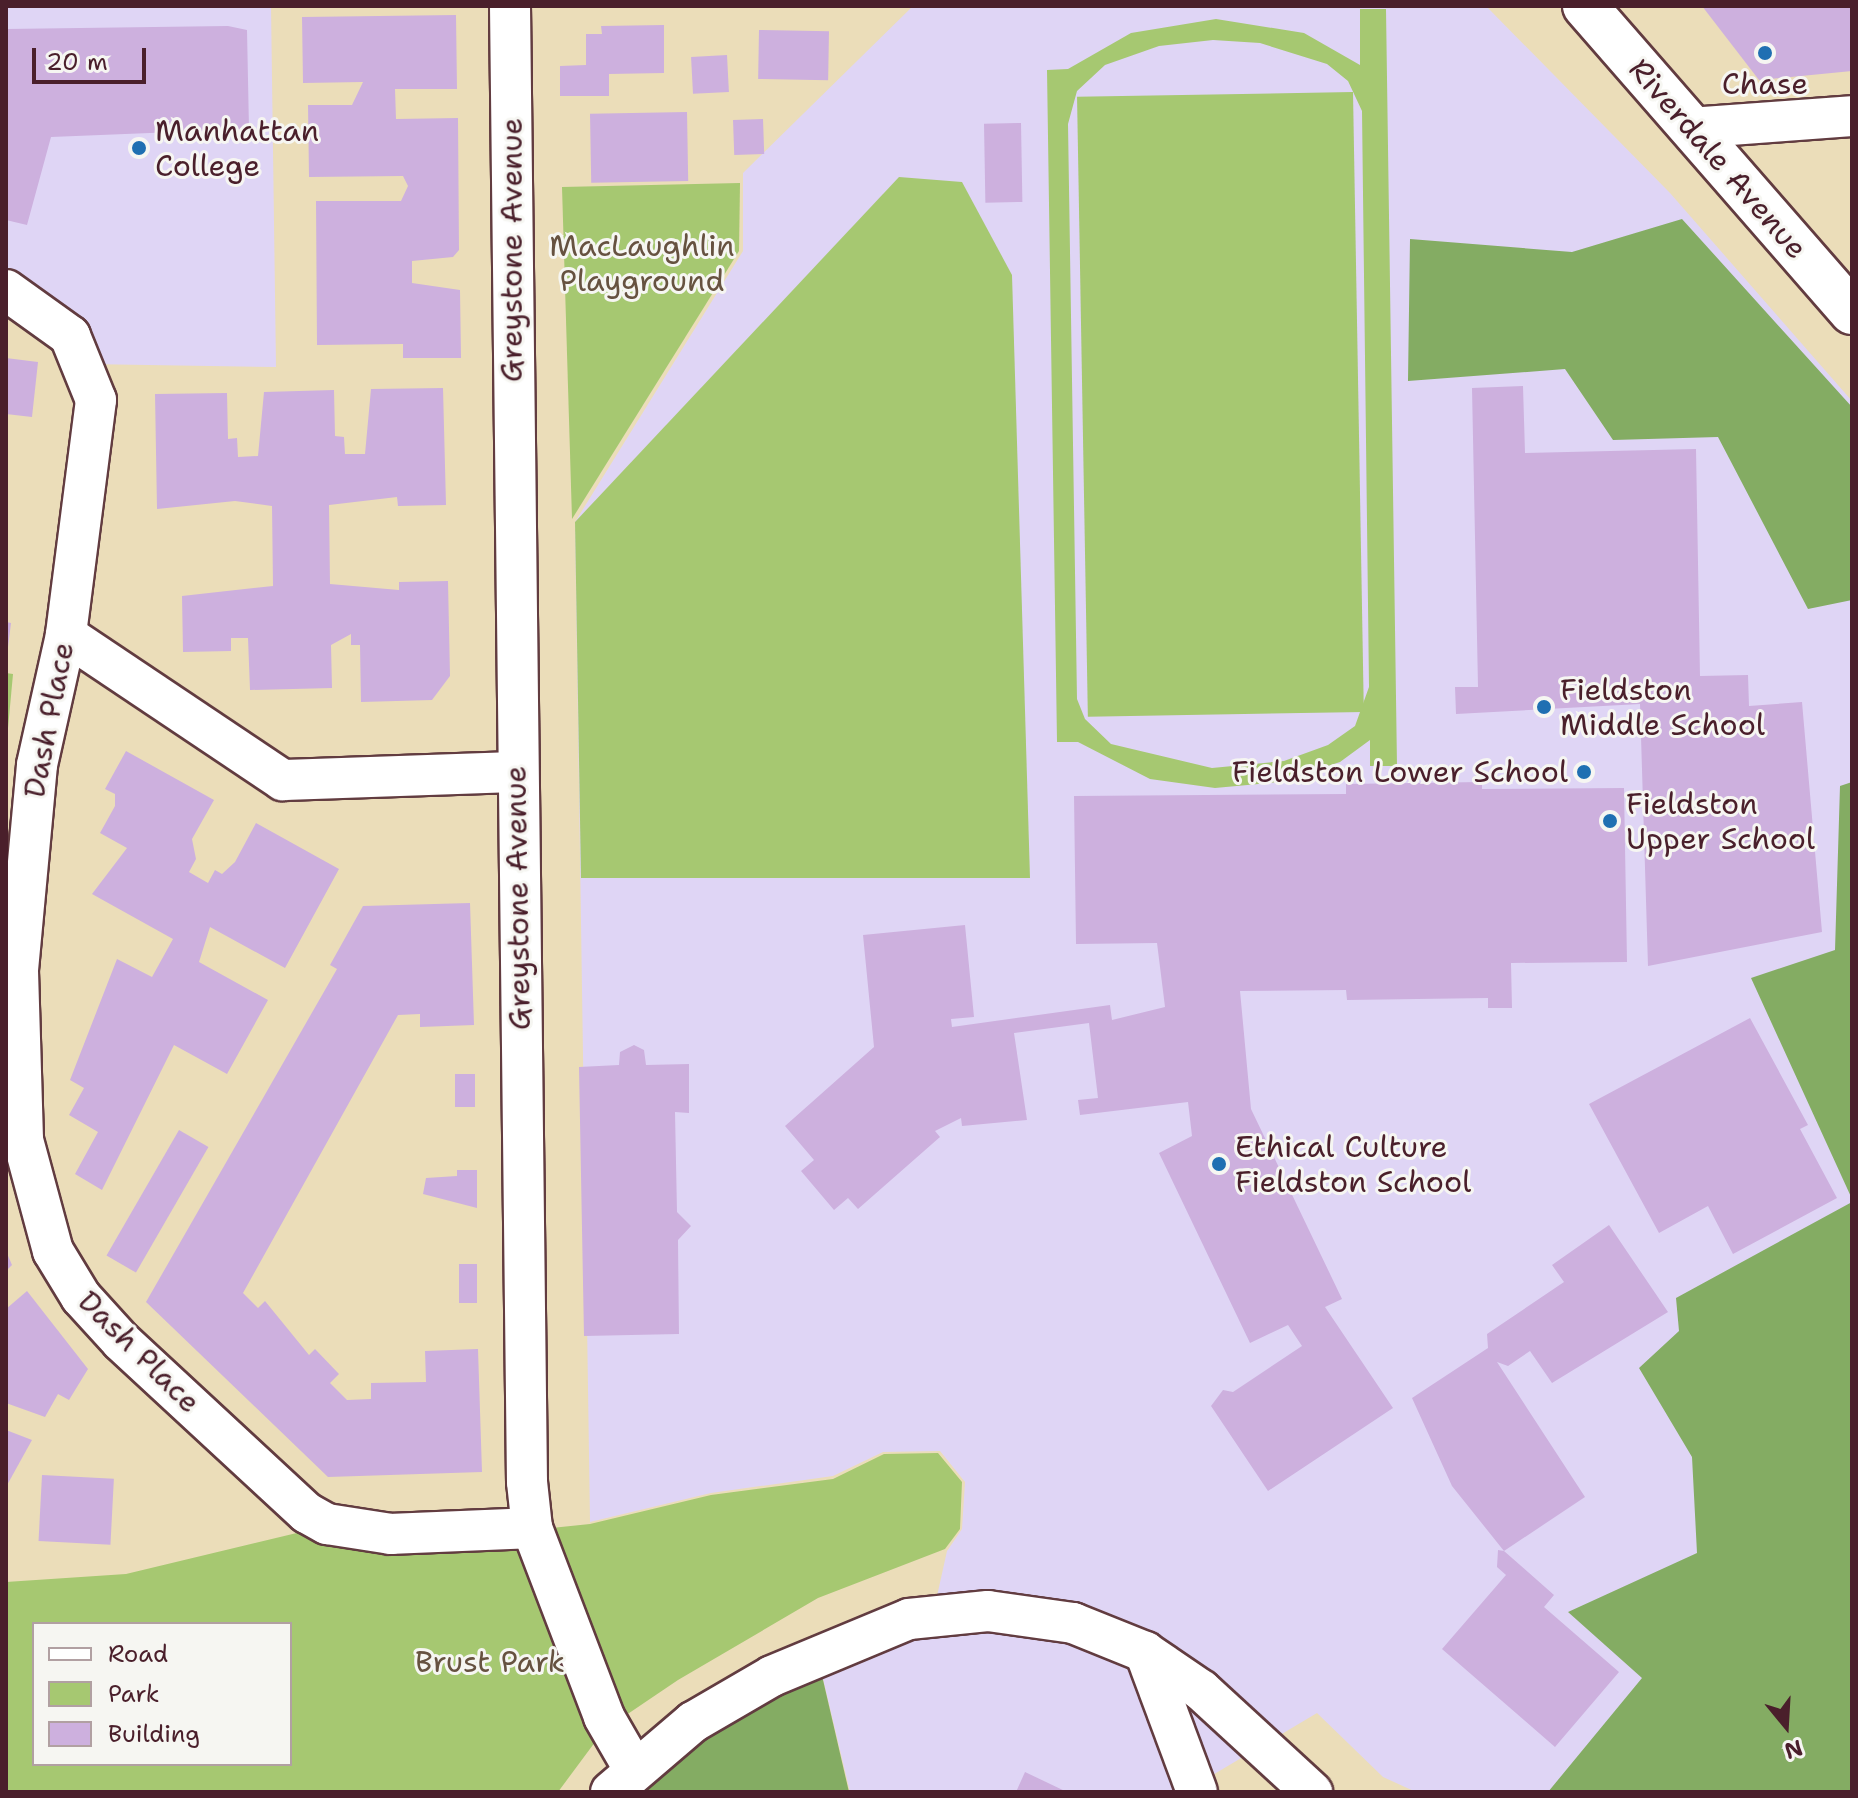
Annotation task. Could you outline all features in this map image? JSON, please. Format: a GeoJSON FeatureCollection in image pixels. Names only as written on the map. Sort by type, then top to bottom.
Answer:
{"type":"FeatureCollection","features":[{"type":"Feature","properties":{"kind":"main road","name":"Riverdale Avenue"},"geometry":{"type":"LineString","coordinates":[[1585,6],[1852,312]]}},
{"type":"Feature","properties":{"kind":"street","name":"Greystone Avenue"},"geometry":{"type":"LineString","coordinates":[[510,6],[516,772],[532,1528],[604,1717],[623,1780]]}},
{"type":"Feature","properties":{"kind":"street"},"geometry":{"type":"LineString","coordinates":[[1690,128],[1852,116]]}},
{"type":"Feature","properties":{"kind":"street","name":"Dash Place"},"geometry":{"type":"LineString","coordinates":[[6,290],[70,336],[96,400],[66,635],[37,765],[18,971],[22,1124],[35,1200],[81,1297],[307,1513],[327,1524],[391,1534],[532,1528]]}},
{"type":"Feature","properties":{"kind":"street"},"geometry":{"type":"LineString","coordinates":[[66,635],[283,780],[516,772]]}},
{"type":"Feature","properties":{"kind":"street"},"geometry":{"type":"LineString","coordinates":[[623,1780],[772,1676],[909,1619],[1015,1613],[1073,1623],[1145,1652],[1201,1690],[1305,1789]]}},
{"type":"Feature","properties":{"kind":"street"},"geometry":{"type":"LineString","coordinates":[[1145,1652],[1197,1792]]}},
{"type":"Feature","properties":{"kind":"shaded area","name":"Manhattan College"},"geometry":{"type":"Polygon","coordinates":[[[6,6],[271,6],[276,367],[86,364],[6,290],[6,6]]]}},
{"type":"Feature","properties":{"kind":"shaded area","name":"Ethical Culture Fieldston School"},"geometry":{"type":"Polygon","coordinates":[[[913,6],[1486,6],[1670,193],[1852,401],[1852,1792],[1416,1792],[1383,1777],[1317,1713],[1184,1792],[850,1792],[817,1654],[933,1614],[947,1551],[962,1529],[965,1482],[940,1451],[883,1452],[833,1476],[711,1493],[590,1522],[575,522],[743,251],[743,173],[913,6]]]}},
{"type":"Feature","properties":{"kind":"green space"},"geometry":{"type":"Polygon","coordinates":[[[1360,9],[1386,9],[1397,766],[1370,766],[1370,740],[1340,762],[1279,782],[1215,788],[1150,779],[1078,742],[1057,742],[1047,70],[1068,69],[1131,33],[1216,19],[1304,33],[1360,65],[1360,9]],[[1213,40],[1159,46],[1105,65],[1077,91],[1068,124],[1077,699],[1085,719],[1111,744],[1212,768],[1284,761],[1328,745],[1355,726],[1369,687],[1362,111],[1348,81],[1327,64],[1260,43],[1213,40]]]}},
{"type":"Feature","properties":{"kind":"green space"},"geometry":{"type":"Polygon","coordinates":[[[1353,92],[1364,712],[1088,717],[1077,97],[1353,92]]]}},
{"type":"Feature","properties":{"kind":"green space"},"geometry":{"type":"Polygon","coordinates":[[[899,177],[962,182],[1012,275],[1030,878],[581,878],[575,522],[899,177]]]}},
{"type":"Feature","properties":{"kind":"green space","name":"MacLaughlin Playground"},"geometry":{"type":"Polygon","coordinates":[[[740,183],[739,251],[572,519],[562,187],[740,183]]]}},
{"type":"Feature","properties":{"kind":"green space"},"geometry":{"type":"Polygon","coordinates":[[[1682,219],[1852,407],[1852,600],[1808,609],[1718,437],[1613,440],[1565,369],[1408,381],[1410,239],[1572,252],[1682,219]]]}},
{"type":"Feature","properties":{"kind":"green space"},"geometry":{"type":"Polygon","coordinates":[[[6,673],[13,674],[6,750],[6,673]]]}},
{"type":"Feature","properties":{"kind":"green space"},"geometry":{"type":"Polygon","coordinates":[[[1852,782],[1852,1199],[1751,978],[1835,950],[1840,786],[1852,782]]]}},
{"type":"Feature","properties":{"kind":"green space"},"geometry":{"type":"Polygon","coordinates":[[[1852,1202],[1852,1792],[1548,1792],[1642,1678],[1568,1612],[1697,1553],[1692,1457],[1639,1368],[1679,1331],[1676,1298],[1852,1202]]]}},
{"type":"Feature","properties":{"kind":"green space","name":"Brust Park"},"geometry":{"type":"Polygon","coordinates":[[[938,1453],[962,1482],[960,1529],[945,1549],[818,1598],[678,1680],[604,1730],[558,1792],[6,1792],[6,1582],[126,1574],[326,1526],[532,1530],[590,1524],[711,1495],[833,1479],[884,1454],[938,1453]]]}},
{"type":"Feature","properties":{"kind":"green space"},"geometry":{"type":"Polygon","coordinates":[[[817,1654],[849,1792],[611,1792],[817,1654]]]}},
{"type":"Feature","properties":{"kind":"building"},"geometry":{"type":"Polygon","coordinates":[[[1702,6],[1852,6],[1852,71],[1759,80],[1702,6]]]}},
{"type":"Feature","properties":{"kind":"building"},"geometry":{"type":"Polygon","coordinates":[[[456,15],[457,89],[395,89],[396,119],[458,118],[459,250],[453,257],[412,261],[412,283],[460,290],[461,358],[403,358],[403,344],[317,345],[316,201],[401,201],[408,186],[403,176],[309,177],[308,105],[352,105],[363,82],[303,83],[302,17],[456,15]]]}},
{"type":"Feature","properties":{"kind":"building"},"geometry":{"type":"Polygon","coordinates":[[[664,25],[664,73],[609,74],[609,96],[560,96],[560,66],[586,65],[586,34],[602,34],[601,26],[664,25]]]}},
{"type":"Feature","properties":{"kind":"building"},"geometry":{"type":"Polygon","coordinates":[[[228,26],[247,30],[249,129],[51,137],[27,225],[6,220],[6,29],[228,26]]]}},
{"type":"Feature","properties":{"kind":"building"},"geometry":{"type":"Polygon","coordinates":[[[759,30],[829,31],[828,80],[758,79],[759,30]]]}},
{"type":"Feature","properties":{"kind":"building"},"geometry":{"type":"Polygon","coordinates":[[[727,55],[729,92],[693,94],[691,57],[727,55]]]}},
{"type":"Feature","properties":{"kind":"building"},"geometry":{"type":"Polygon","coordinates":[[[687,112],[688,181],[591,183],[590,114],[687,112]]]}},
{"type":"Feature","properties":{"kind":"building"},"geometry":{"type":"Polygon","coordinates":[[[763,119],[764,154],[734,155],[733,120],[763,119]]]}},
{"type":"Feature","properties":{"kind":"building"},"geometry":{"type":"Polygon","coordinates":[[[1021,123],[1022,202],[985,203],[984,124],[1021,123]]]}},
{"type":"Feature","properties":{"kind":"building"},"geometry":{"type":"Polygon","coordinates":[[[6,358],[38,362],[32,417],[6,414],[6,358]]]}},
{"type":"Feature","properties":{"kind":"building"},"geometry":{"type":"Polygon","coordinates":[[[1523,386],[1525,453],[1696,449],[1700,676],[1748,675],[1749,706],[1802,702],[1822,932],[1648,966],[1640,704],[1456,714],[1455,687],[1478,687],[1472,388],[1523,386]]]}},
{"type":"Feature","properties":{"kind":"building"},"geometry":{"type":"Polygon","coordinates":[[[443,388],[446,505],[398,506],[397,497],[329,505],[330,584],[399,590],[399,582],[448,581],[450,676],[432,700],[361,702],[360,645],[351,645],[351,634],[331,645],[332,688],[250,690],[248,638],[231,638],[231,651],[183,652],[182,596],[273,586],[272,506],[235,501],[157,509],[155,394],[227,393],[228,439],[237,438],[238,457],[258,456],[264,392],[334,390],[335,436],[344,437],[345,454],[365,454],[371,389],[443,388]]]}},
{"type":"Feature","properties":{"kind":"building"},"geometry":{"type":"Polygon","coordinates":[[[6,622],[11,623],[8,647],[6,647],[6,622]]]}},
{"type":"Feature","properties":{"kind":"building"},"geometry":{"type":"Polygon","coordinates":[[[126,751],[214,800],[192,839],[196,859],[189,872],[208,883],[215,870],[222,874],[235,862],[256,823],[339,869],[285,968],[210,927],[199,962],[268,1000],[227,1074],[174,1045],[102,1190],[75,1174],[98,1132],[69,1115],[84,1088],[70,1080],[117,959],[152,977],[173,939],[92,894],[127,848],[100,833],[115,806],[115,794],[105,789],[126,751]]]}},
{"type":"Feature","properties":{"kind":"building"},"geometry":{"type":"Polygon","coordinates":[[[1482,782],[1482,789],[1624,788],[1627,962],[1511,963],[1512,1008],[1488,1008],[1488,998],[1347,1000],[1346,990],[1240,991],[1251,1109],[1342,1299],[1325,1307],[1393,1408],[1268,1491],[1211,1406],[1223,1390],[1233,1392],[1302,1346],[1288,1325],[1250,1343],[1159,1153],[1192,1136],[1188,1102],[1080,1115],[1078,1100],[1098,1098],[1089,1023],[1014,1033],[1027,1120],[962,1126],[961,1118],[935,1131],[940,1137],[858,1209],[848,1198],[834,1210],[801,1171],[814,1160],[785,1126],[874,1047],[863,935],[965,925],[974,1017],[951,1019],[952,1027],[1110,1005],[1112,1020],[1165,1007],[1157,943],[1076,944],[1074,796],[1346,794],[1346,784],[1482,782]]]}},
{"type":"Feature","properties":{"kind":"building"},"geometry":{"type":"Polygon","coordinates":[[[470,903],[474,1025],[420,1027],[420,1014],[398,1015],[243,1293],[258,1308],[265,1301],[309,1355],[315,1349],[339,1374],[330,1383],[347,1400],[371,1399],[371,1383],[426,1382],[425,1351],[478,1349],[482,1472],[328,1477],[146,1302],[337,969],[330,965],[363,906],[470,903]]]}},
{"type":"Feature","properties":{"kind":"building"},"geometry":{"type":"Polygon","coordinates":[[[1750,1018],[1808,1125],[1800,1129],[1837,1198],[1733,1254],[1708,1206],[1659,1233],[1589,1104],[1750,1018]]]}},
{"type":"Feature","properties":{"kind":"building"},"geometry":{"type":"Polygon","coordinates":[[[634,1045],[644,1050],[646,1065],[689,1064],[689,1113],[675,1112],[677,1212],[691,1226],[678,1240],[679,1334],[584,1336],[579,1067],[619,1065],[620,1052],[634,1045]]]}},
{"type":"Feature","properties":{"kind":"building"},"geometry":{"type":"Polygon","coordinates":[[[455,1074],[475,1074],[475,1107],[455,1107],[455,1074]]]}},
{"type":"Feature","properties":{"kind":"building"},"geometry":{"type":"Polygon","coordinates":[[[179,1130],[208,1147],[136,1273],[106,1256],[179,1130]]]}},
{"type":"Feature","properties":{"kind":"building"},"geometry":{"type":"Polygon","coordinates":[[[457,1170],[477,1170],[477,1208],[423,1194],[426,1178],[457,1176],[457,1170]]]}},
{"type":"Feature","properties":{"kind":"building"},"geometry":{"type":"Polygon","coordinates":[[[1609,1225],[1668,1312],[1552,1383],[1530,1351],[1508,1366],[1497,1362],[1585,1497],[1504,1551],[1452,1486],[1412,1398],[1488,1348],[1487,1334],[1564,1282],[1552,1265],[1609,1225]]]}},
{"type":"Feature","properties":{"kind":"building"},"geometry":{"type":"Polygon","coordinates":[[[6,1251],[12,1265],[6,1271],[6,1251]]]}},
{"type":"Feature","properties":{"kind":"building"},"geometry":{"type":"Polygon","coordinates":[[[459,1264],[477,1264],[477,1303],[459,1303],[459,1264]]]}},
{"type":"Feature","properties":{"kind":"building"},"geometry":{"type":"Polygon","coordinates":[[[27,1291],[88,1369],[69,1400],[58,1394],[45,1417],[6,1403],[6,1309],[27,1291]]]}},
{"type":"Feature","properties":{"kind":"building"},"geometry":{"type":"Polygon","coordinates":[[[6,1430],[32,1440],[6,1487],[6,1430]]]}},
{"type":"Feature","properties":{"kind":"building"},"geometry":{"type":"Polygon","coordinates":[[[42,1475],[114,1479],[110,1545],[39,1541],[42,1475]]]}},
{"type":"Feature","properties":{"kind":"building"},"geometry":{"type":"Polygon","coordinates":[[[1498,1550],[1504,1551],[1554,1595],[1544,1607],[1619,1672],[1555,1747],[1442,1649],[1506,1575],[1497,1567],[1498,1550]]]}},
{"type":"Feature","properties":{"kind":"building"},"geometry":{"type":"Polygon","coordinates":[[[1025,1772],[1067,1792],[1016,1792],[1025,1772]]]}},
{"type":"Feature","properties":{"kind":"place","name":"Chase"},"geometry":{"type":"Point","coordinates":[1765,53]}},
{"type":"Feature","properties":{"kind":"place","name":"Manhattan College"},"geometry":{"type":"Point","coordinates":[139,148]}},
{"type":"Feature","properties":{"kind":"place","name":"Fieldston Middle School"},"geometry":{"type":"Point","coordinates":[1544,707]}},
{"type":"Feature","properties":{"kind":"place","name":"Fieldston Lower School"},"geometry":{"type":"Point","coordinates":[1584,772]}},
{"type":"Feature","properties":{"kind":"place","name":"Fieldston Upper School"},"geometry":{"type":"Point","coordinates":[1610,821]}},
{"type":"Feature","properties":{"kind":"place","name":"Ethical Culture Fieldston School"},"geometry":{"type":"Point","coordinates":[1219,1164]}}]}
